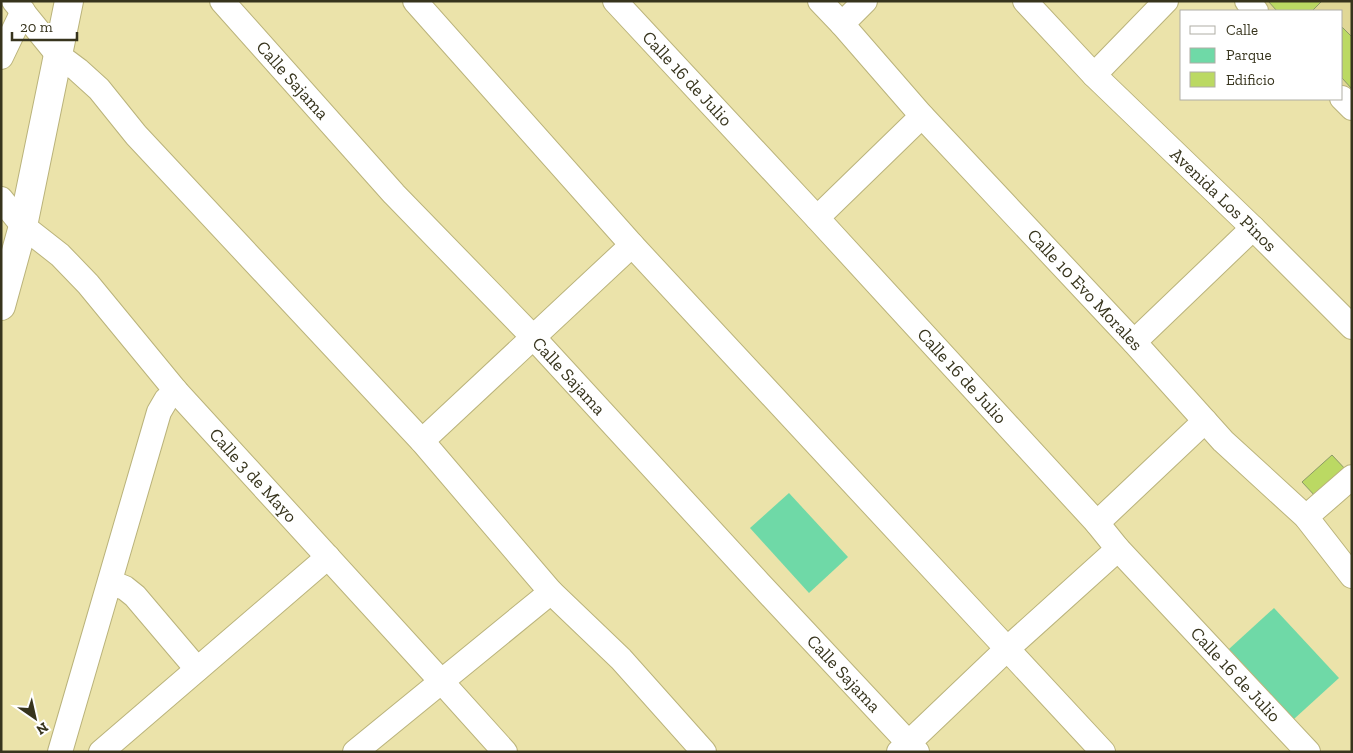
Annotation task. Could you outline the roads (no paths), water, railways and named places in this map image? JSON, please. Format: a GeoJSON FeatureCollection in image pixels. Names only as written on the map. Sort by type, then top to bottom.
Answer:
{"type":"FeatureCollection","features":[{"type":"Feature","properties":{"kind":"street"},"geometry":{"type":"LineString","coordinates":[[1,306],[22,226],[69,1]]}},
{"type":"Feature","properties":{"kind":"street","name":"Calle Sajama"},"geometry":{"type":"LineString","coordinates":[[222,1],[394,194],[533,337],[908,749]]}},
{"type":"Feature","properties":{"kind":"street"},"geometry":{"type":"LineString","coordinates":[[415,1],[632,245],[1103,752]]}},
{"type":"Feature","properties":{"kind":"street","name":"Calle 16 de Julio"},"geometry":{"type":"LineString","coordinates":[[615,1],[1097,523],[1118,549],[1308,752]]}},
{"type":"Feature","properties":{"kind":"street","name":"Calle 10 Evo Morales"},"geometry":{"type":"LineString","coordinates":[[820,1],[922,116],[1134,342],[1223,441],[1306,517],[1352,576]]}},
{"type":"Feature","properties":{"kind":"street"},"geometry":{"type":"LineString","coordinates":[[842,24],[865,1]]}},
{"type":"Feature","properties":{"kind":"street","name":"Avenida Los Pinos"},"geometry":{"type":"LineString","coordinates":[[1025,1],[1094,75],[1253,228],[1352,327]]}},
{"type":"Feature","properties":{"kind":"street"},"geometry":{"type":"LineString","coordinates":[[1094,75],[1166,1]]}},
{"type":"Feature","properties":{"kind":"street"},"geometry":{"type":"LineString","coordinates":[[18,6],[58,54],[99,89],[136,135],[422,441],[551,592],[621,660],[704,752]]}},
{"type":"Feature","properties":{"kind":"street"},"geometry":{"type":"LineString","coordinates":[[1,56],[18,6]]}},
{"type":"Feature","properties":{"kind":"street"},"geometry":{"type":"LineString","coordinates":[[1343,99],[1352,108]]}},
{"type":"Feature","properties":{"kind":"street"},"geometry":{"type":"LineString","coordinates":[[817,218],[922,116]]}},
{"type":"Feature","properties":{"kind":"street","name":"Calle 3 de Mayo"},"geometry":{"type":"LineString","coordinates":[[1,199],[22,226],[60,255],[88,284],[176,391],[505,752]]}},
{"type":"Feature","properties":{"kind":"street"},"geometry":{"type":"LineString","coordinates":[[1134,342],[1253,228]]}},
{"type":"Feature","properties":{"kind":"street"},"geometry":{"type":"LineString","coordinates":[[422,441],[632,245]]}},
{"type":"Feature","properties":{"kind":"street"},"geometry":{"type":"LineString","coordinates":[[60,752],[159,412],[166,400],[176,391]]}},
{"type":"Feature","properties":{"kind":"street"},"geometry":{"type":"LineString","coordinates":[[1097,523],[1205,421]]}},
{"type":"Feature","properties":{"kind":"street"},"geometry":{"type":"LineString","coordinates":[[1306,517],[1352,477]]}},
{"type":"Feature","properties":{"kind":"street"},"geometry":{"type":"LineString","coordinates":[[908,749],[1008,649],[1118,549]]}},
{"type":"Feature","properties":{"kind":"street"},"geometry":{"type":"LineString","coordinates":[[100,752],[328,557]]}},
{"type":"Feature","properties":{"kind":"street"},"geometry":{"type":"LineString","coordinates":[[110,582],[125,588],[135,596],[197,669]]}},
{"type":"Feature","properties":{"kind":"street"},"geometry":{"type":"LineString","coordinates":[[355,752],[551,592]]}}]}
